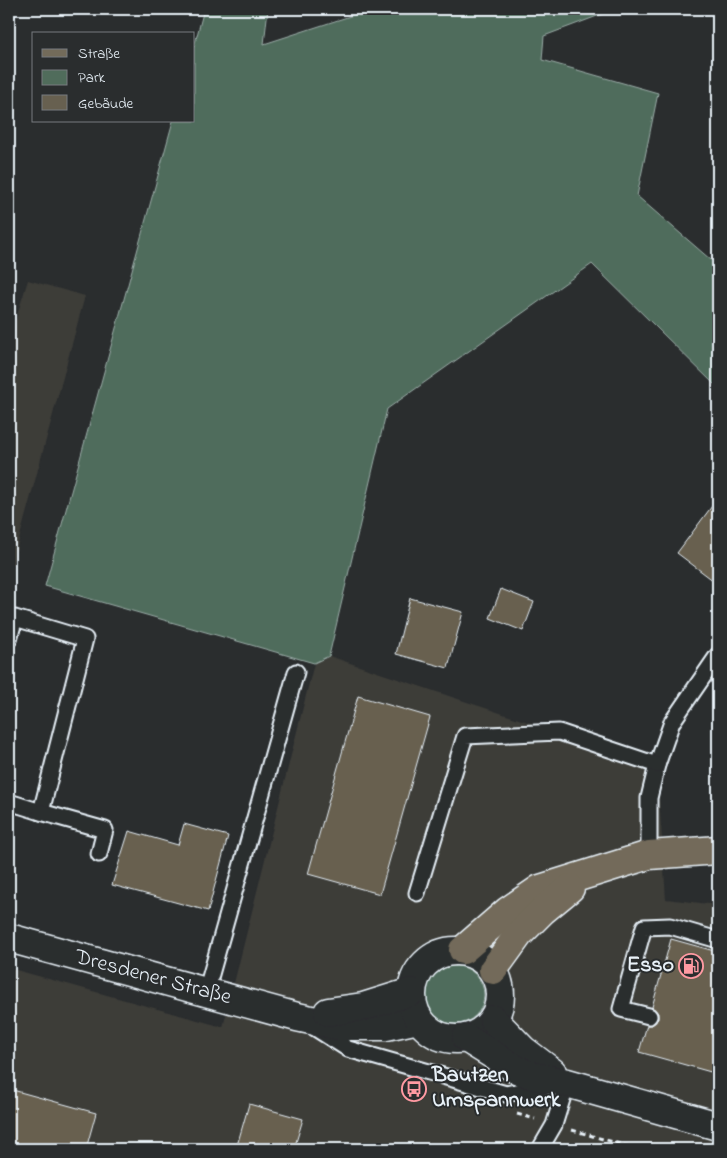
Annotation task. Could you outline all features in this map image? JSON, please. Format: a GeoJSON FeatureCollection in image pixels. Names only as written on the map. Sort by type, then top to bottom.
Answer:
{"type":"FeatureCollection","features":[{"type":"Feature","properties":{"kind":"main road"},"geometry":{"type":"LineString","coordinates":[[463,950],[508,911],[540,889],[649,855],[718,850]]}},
{"type":"Feature","properties":{"kind":"main road"},"geometry":{"type":"LineString","coordinates":[[493,970],[519,934],[542,911],[586,874]]}},
{"type":"Feature","properties":{"kind":"main road","name":"Dresdener Straße"},"geometry":{"type":"LineString","coordinates":[[9,938],[297,1017],[339,1026],[386,1026],[418,1019]]}},
{"type":"Feature","properties":{"kind":"main road"},"geometry":{"type":"LineString","coordinates":[[463,950],[481,958],[493,970],[500,987],[499,1006],[493,1019],[481,1031],[466,1038],[453,1040],[440,1036],[428,1029],[418,1019],[412,1004],[411,992],[416,973],[422,964],[430,958],[446,951],[463,950]]}},
{"type":"Feature","properties":{"kind":"main road","name":"Dresdener Straße"},"geometry":{"type":"LineString","coordinates":[[297,1017],[363,1007],[411,992]]}},
{"type":"Feature","properties":{"kind":"main road"},"geometry":{"type":"LineString","coordinates":[[493,1019],[523,1050],[567,1083]]}},
{"type":"Feature","properties":{"kind":"main road"},"geometry":{"type":"LineString","coordinates":[[466,1038],[516,1068],[534,1076],[567,1083],[718,1126]]}},
{"type":"Feature","properties":{"kind":"lane"},"geometry":{"type":"LineString","coordinates":[[9,639],[15,618],[85,639],[41,812]]}},
{"type":"Feature","properties":{"kind":"lane"},"geometry":{"type":"LineString","coordinates":[[649,855],[648,798],[657,765],[672,722],[718,655]]}},
{"type":"Feature","properties":{"kind":"lane"},"geometry":{"type":"LineString","coordinates":[[206,992],[296,672]]}},
{"type":"Feature","properties":{"kind":"lane"},"geometry":{"type":"LineString","coordinates":[[417,893],[465,736],[559,732],[657,765]]}},
{"type":"Feature","properties":{"kind":"lane"},"geometry":{"type":"LineString","coordinates":[[9,802],[105,830],[99,854]]}},
{"type":"Feature","properties":{"kind":"lane"},"geometry":{"type":"LineString","coordinates":[[649,1016],[621,1009],[644,927],[670,926],[718,940]]}},
{"type":"Feature","properties":{"kind":"lane"},"geometry":{"type":"LineString","coordinates":[[297,1017],[348,1048],[506,1094],[567,1083],[554,1125],[540,1149]]}},
{"type":"Feature","properties":{"kind":"shaded area"},"geometry":{"type":"Polygon","coordinates":[[[28,280],[85,296],[9,577],[9,341],[28,280]]]}},
{"type":"Feature","properties":{"kind":"shaded area"},"geometry":{"type":"Polygon","coordinates":[[[329,656],[657,765],[666,899],[718,905],[718,1149],[9,1149],[9,968],[223,1027],[314,663],[329,656]]]}},
{"type":"Feature","properties":{"kind":"green space"},"geometry":{"type":"Polygon","coordinates":[[[204,9],[268,9],[264,44],[372,9],[616,9],[544,36],[542,60],[658,93],[637,196],[718,266],[718,388],[592,264],[387,409],[329,656],[314,663],[45,586],[173,122],[195,122],[195,43],[204,9]]]}},
{"type":"Feature","properties":{"kind":"green space"},"geometry":{"type":"Polygon","coordinates":[[[455,966],[466,968],[479,979],[484,995],[482,1006],[471,1019],[455,1024],[444,1022],[431,1011],[426,995],[428,984],[439,971],[455,966]]]}},
{"type":"Feature","properties":{"kind":"building"},"geometry":{"type":"Polygon","coordinates":[[[718,498],[718,584],[677,553],[718,498]]]}},
{"type":"Feature","properties":{"kind":"building"},"geometry":{"type":"Polygon","coordinates":[[[501,589],[534,602],[523,631],[490,618],[501,589]]]}},
{"type":"Feature","properties":{"kind":"building"},"geometry":{"type":"Polygon","coordinates":[[[410,598],[463,612],[448,668],[396,654],[410,598]]]}},
{"type":"Feature","properties":{"kind":"building"},"geometry":{"type":"Polygon","coordinates":[[[358,696],[430,717],[380,894],[308,874],[358,696]]]}},
{"type":"Feature","properties":{"kind":"building"},"geometry":{"type":"Polygon","coordinates":[[[184,824],[228,836],[208,911],[112,885],[129,831],[178,845],[184,824]]]}},
{"type":"Feature","properties":{"kind":"building"},"geometry":{"type":"Polygon","coordinates":[[[671,939],[718,952],[718,1074],[639,1052],[647,1025],[652,1025],[658,1019],[658,1013],[652,1007],[671,939]]]}},
{"type":"Feature","properties":{"kind":"building"},"geometry":{"type":"Polygon","coordinates":[[[9,1089],[96,1113],[86,1149],[9,1149],[9,1089]]]}},
{"type":"Feature","properties":{"kind":"building"},"geometry":{"type":"Polygon","coordinates":[[[249,1104],[303,1119],[294,1149],[236,1149],[249,1104]]]}},
{"type":"Feature","properties":{"kind":"place","name":"Esso"},"geometry":{"type":"Point","coordinates":[691,966]}},
{"type":"Feature","properties":{"kind":"place","name":"Bautzen Umspannwerk"},"geometry":{"type":"Point","coordinates":[414,1089]}}]}
